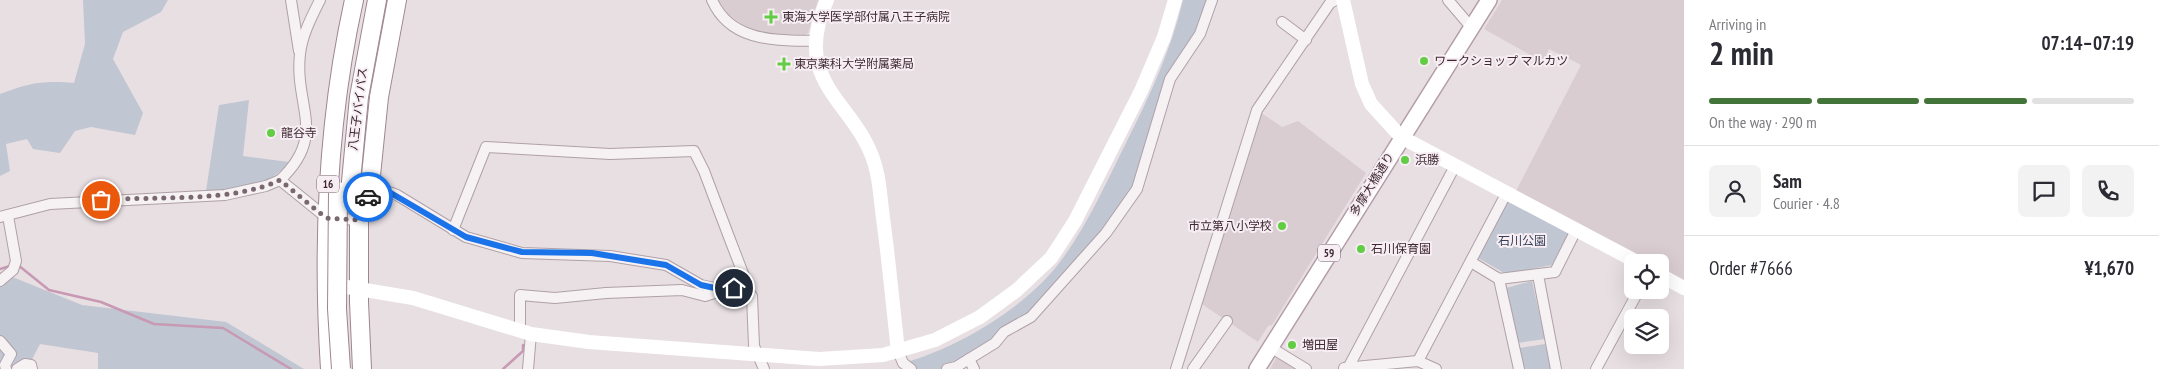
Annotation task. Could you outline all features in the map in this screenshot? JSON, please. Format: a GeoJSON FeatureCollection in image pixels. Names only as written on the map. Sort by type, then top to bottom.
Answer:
{"type":"FeatureCollection","features":[{"type":"Feature","properties":{"kind":"highway","name":"16"},"geometry":{"type":"LineString","coordinates":[[330,369],[326,283],[326,218],[335,109],[354,0]]}},
{"type":"Feature","properties":{"kind":"highway","name":"八王子バイパス"},"geometry":{"type":"LineString","coordinates":[[341,369],[337,310],[348,92],[365,0]]}},
{"type":"Feature","properties":{"kind":"highway","name":"八王子バイパス"},"geometry":{"type":"LineString","coordinates":[[352,369],[344,192],[371,26],[377,0]]}},
{"type":"Feature","properties":{"kind":"highway"},"geometry":{"type":"LineString","coordinates":[[371,26],[379,13],[382,0]]}},
{"type":"Feature","properties":{"kind":"highway"},"geometry":{"type":"LineString","coordinates":[[362,369],[358,288],[359,220],[366,205],[370,185],[379,97],[396,0]]}},
{"type":"Feature","properties":{"kind":"main road","name":"多摩大橋通り"},"geometry":{"type":"LineString","coordinates":[[1257,369],[1488,0]]}},
{"type":"Feature","properties":{"kind":"street"},"geometry":{"type":"LineString","coordinates":[[0,281],[15,266],[4,216],[26,208],[50,204],[225,195],[266,186],[280,180],[299,159],[308,129],[301,87],[300,53],[290,0]]}},
{"type":"Feature","properties":{"kind":"street"},"geometry":{"type":"LineString","coordinates":[[300,53],[307,30],[320,0]]}},
{"type":"Feature","properties":{"kind":"street"},"geometry":{"type":"LineString","coordinates":[[712,0],[722,17],[734,28],[751,36],[764,39],[816,41]]}},
{"type":"Feature","properties":{"kind":"street"},"geometry":{"type":"LineString","coordinates":[[827,0],[821,13],[816,41],[818,66],[826,87],[862,134],[876,167],[898,351],[903,363],[911,369]]}},
{"type":"Feature","properties":{"kind":"street"},"geometry":{"type":"LineString","coordinates":[[326,283],[413,298],[525,332],[589,342],[776,358],[849,359],[898,351],[935,340],[980,317],[1017,290],[1051,258],[1075,220],[1141,91],[1164,37],[1174,0]]}},
{"type":"Feature","properties":{"kind":"street"},"geometry":{"type":"LineString","coordinates":[[948,369],[995,343],[1004,332],[1031,317],[1106,234],[1137,189],[1170,79],[1200,34],[1212,0]]}},
{"type":"Feature","properties":{"kind":"street"},"geometry":{"type":"LineString","coordinates":[[1176,369],[1257,110],[1330,3],[1336,0]]}},
{"type":"Feature","properties":{"kind":"street"},"geometry":{"type":"LineString","coordinates":[[1343,0],[1362,84],[1371,104],[1401,137],[1624,255]]}},
{"type":"Feature","properties":{"kind":"street"},"geometry":{"type":"LineString","coordinates":[[1448,0],[1471,27]]}},
{"type":"Feature","properties":{"kind":"street"},"geometry":{"type":"LineString","coordinates":[[1282,22],[1306,40]]}},
{"type":"Feature","properties":{"kind":"street"},"geometry":{"type":"LineString","coordinates":[[453,230],[486,147],[610,154],[694,151],[704,171],[730,237],[744,276],[744,286],[752,296],[754,346],[764,369]]}},
{"type":"Feature","properties":{"kind":"street"},"geometry":{"type":"LineString","coordinates":[[1344,368],[1455,166]]}},
{"type":"Feature","properties":{"kind":"street"},"geometry":{"type":"LineString","coordinates":[[280,180],[326,218],[359,220]]}},
{"type":"Feature","properties":{"kind":"street"},"geometry":{"type":"LineString","coordinates":[[370,185],[397,195],[466,237],[522,252],[592,253],[666,265],[701,285],[724,290]]}},
{"type":"Feature","properties":{"kind":"street"},"geometry":{"type":"LineString","coordinates":[[1418,361],[1506,194]]}},
{"type":"Feature","properties":{"kind":"street"},"geometry":{"type":"LineString","coordinates":[[1471,262],[1499,279],[1555,272],[1576,230]]}},
{"type":"Feature","properties":{"kind":"street"},"geometry":{"type":"LineString","coordinates":[[1538,275],[1556,369]]}},
{"type":"Feature","properties":{"kind":"street"},"geometry":{"type":"LineString","coordinates":[[1499,279],[1519,369]]}},
{"type":"Feature","properties":{"kind":"street"},"geometry":{"type":"LineString","coordinates":[[1669,280],[1684,288]]}},
{"type":"Feature","properties":{"kind":"street"},"geometry":{"type":"LineString","coordinates":[[528,369],[520,295],[555,298],[606,293],[682,290],[705,296],[744,286]]}},
{"type":"Feature","properties":{"kind":"street"},"geometry":{"type":"LineString","coordinates":[[1596,369],[1634,299]]}},
{"type":"Feature","properties":{"kind":"street"},"geometry":{"type":"LineString","coordinates":[[1192,369],[1227,321]]}},
{"type":"Feature","properties":{"kind":"street"},"geometry":{"type":"LineString","coordinates":[[0,341],[11,354],[5,365],[6,369]]}},
{"type":"Feature","properties":{"kind":"street"},"geometry":{"type":"LineString","coordinates":[[1270,348],[1306,369]]}},
{"type":"Feature","properties":{"kind":"street"},"geometry":{"type":"LineString","coordinates":[[969,359],[974,369]]}},
{"type":"Feature","properties":{"kind":"street"},"geometry":{"type":"LineString","coordinates":[[1344,368],[1418,361],[1436,369]]}},
{"type":"Feature","properties":{"kind":"street"},"geometry":{"type":"LineString","coordinates":[[17,369],[25,364],[31,365],[32,369]]}},
{"type":"Feature","properties":{"kind":"shaded area","name":"東海大学医学部付属八王子病院"},"geometry":{"type":"Polygon","coordinates":[[[718,0],[818,0],[808,33],[805,35],[765,34],[745,27],[727,13],[718,0]]]}},
{"type":"Feature","properties":{"kind":"shaded area"},"geometry":{"type":"Polygon","coordinates":[[[1502,0],[1684,0],[1684,281],[1669,273],[1669,254],[1634,254],[1516,191],[1581,65],[1549,49],[1543,62],[1484,29],[1502,0]]]}},
{"type":"Feature","properties":{"kind":"shaded area"},"geometry":{"type":"Polygon","coordinates":[[[1257,110],[1282,127],[1298,121],[1366,173],[1272,325],[1268,326],[1258,342],[1196,300],[1257,110]]]}},
{"type":"Feature","properties":{"kind":"shaded area"},"geometry":{"type":"Polygon","coordinates":[[[1276,358],[1295,369],[1270,369],[1276,358]]]}},
{"type":"Feature","properties":{"kind":"green space"},"geometry":{"type":"Polygon","coordinates":[[[83,0],[168,0],[161,12],[123,32],[113,59],[143,113],[135,135],[91,127],[75,131],[60,153],[33,149],[27,139],[6,144],[10,171],[0,176],[0,94],[36,83],[74,83],[85,44],[83,0]]]}},
{"type":"Feature","properties":{"kind":"green space"},"geometry":{"type":"Polygon","coordinates":[[[1183,0],[1212,0],[1200,34],[1170,79],[1137,189],[1031,317],[947,369],[911,369],[903,363],[946,347],[968,337],[989,324],[1028,295],[1060,262],[1096,204],[1143,108],[1166,56],[1183,0]]]}},
{"type":"Feature","properties":{"kind":"green space"},"geometry":{"type":"Polygon","coordinates":[[[249,100],[243,156],[289,162],[271,178],[251,187],[206,191],[219,105],[249,100]]]}},
{"type":"Feature","properties":{"kind":"green space","name":"石川公園"},"geometry":{"type":"Polygon","coordinates":[[[1509,200],[1569,232],[1552,265],[1506,274],[1478,258],[1509,200]]]}},
{"type":"Feature","properties":{"kind":"green space"},"geometry":{"type":"Polygon","coordinates":[[[0,272],[82,305],[226,322],[304,369],[98,369],[98,353],[40,344],[27,369],[0,369],[0,272]]]}},
{"type":"Feature","properties":{"kind":"green space"},"geometry":{"type":"Polygon","coordinates":[[[1532,281],[1545,339],[1518,343],[1506,288],[1532,281]]]}},
{"type":"Feature","properties":{"kind":"green space"},"geometry":{"type":"Polygon","coordinates":[[[1545,344],[1551,369],[1524,369],[1519,348],[1545,344]]]}},
{"type":"Feature","properties":{"kind":"waterway"},"geometry":{"type":"LineString","coordinates":[[0,269],[13,265]]}},
{"type":"Feature","properties":{"kind":"waterway"},"geometry":{"type":"LineString","coordinates":[[18,265],[49,290],[101,302],[154,324],[223,328],[291,369]]}},
{"type":"Feature","properties":{"kind":"waterway"},"geometry":{"type":"LineString","coordinates":[[503,369],[523,351],[523,345]]}},
{"type":"Feature","properties":{"kind":"way so far"},"geometry":{"type":"LineString","coordinates":[[101,200],[137,197],[225,195],[248,191],[280,180],[326,218],[359,220],[368,197]]}},
{"type":"Feature","properties":{"kind":"place","name":"東海大学医学部付属八王子病院"},"geometry":{"type":"Point","coordinates":[771,17]}},
{"type":"Feature","properties":{"kind":"place","name":"ワークショップ マルカツ"},"geometry":{"type":"Point","coordinates":[1424,61]}},
{"type":"Feature","properties":{"kind":"place","name":"東京薬科大学附属薬局"},"geometry":{"type":"Point","coordinates":[784,64]}},
{"type":"Feature","properties":{"kind":"place","name":"龍谷寺"},"geometry":{"type":"Point","coordinates":[271,133]}},
{"type":"Feature","properties":{"kind":"place","name":"浜勝"},"geometry":{"type":"Point","coordinates":[1405,160]}},
{"type":"Feature","properties":{"kind":"place","name":"市立第八小学校"},"geometry":{"type":"Point","coordinates":[1282,226]}},
{"type":"Feature","properties":{"kind":"place","name":"石川保育園"},"geometry":{"type":"Point","coordinates":[1361,249]}},
{"type":"Feature","properties":{"kind":"place","name":"増田屋"},"geometry":{"type":"Point","coordinates":[1292,345]}},
{"type":"Feature","properties":{"kind":"route"},"geometry":{"type":"LineString","coordinates":[[368,197],[370,185],[384,189],[466,237],[522,252],[536,254],[592,253],[666,265],[701,285],[724,290],[734,288]]}}]}
